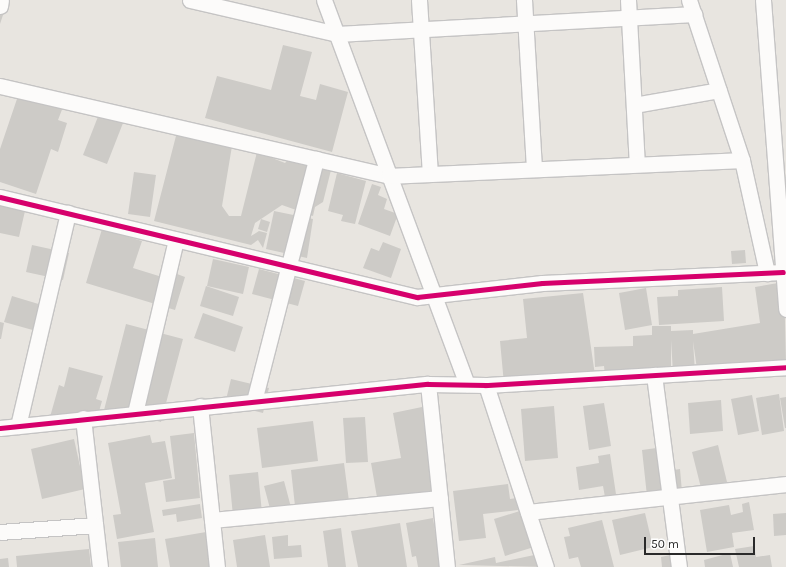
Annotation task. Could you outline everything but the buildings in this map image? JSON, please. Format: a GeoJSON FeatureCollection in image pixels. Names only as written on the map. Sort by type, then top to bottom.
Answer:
{"type":"FeatureCollection","features":[{"type":"Feature","properties":{"kind":"street"},"geometry":{"type":"LineString","coordinates":[[0,6],[1,0]]}},
{"type":"Feature","properties":{"kind":"street"},"geometry":{"type":"LineString","coordinates":[[190,0],[337,34],[629,18],[691,7],[742,160],[767,273]]}},
{"type":"Feature","properties":{"kind":"street"},"geometry":{"type":"LineString","coordinates":[[324,0],[467,384]]}},
{"type":"Feature","properties":{"kind":"street"},"geometry":{"type":"LineString","coordinates":[[419,0],[430,174]]}},
{"type":"Feature","properties":{"kind":"street"},"geometry":{"type":"LineString","coordinates":[[524,0],[534,169]]}},
{"type":"Feature","properties":{"kind":"street"},"geometry":{"type":"LineString","coordinates":[[628,0],[637,164]]}},
{"type":"Feature","properties":{"kind":"street"},"geometry":{"type":"LineString","coordinates":[[763,0],[786,309]]}},
{"type":"Feature","properties":{"kind":"street"},"geometry":{"type":"LineString","coordinates":[[0,86],[389,176],[742,160]]}},
{"type":"Feature","properties":{"kind":"street"},"geometry":{"type":"LineString","coordinates":[[634,105],[719,90]]}},
{"type":"Feature","properties":{"kind":"street"},"geometry":{"type":"LineString","coordinates":[[254,401],[316,159]]}},
{"type":"Feature","properties":{"kind":"street"},"geometry":{"type":"LineString","coordinates":[[0,197],[406,296],[434,295],[542,283],[783,272]]}},
{"type":"Feature","properties":{"kind":"street"},"geometry":{"type":"LineString","coordinates":[[18,426],[68,214]]}},
{"type":"Feature","properties":{"kind":"street"},"geometry":{"type":"LineString","coordinates":[[135,413],[176,240]]}},
{"type":"Feature","properties":{"kind":"street"},"geometry":{"type":"LineString","coordinates":[[0,428],[83,418],[428,384],[486,385],[786,367]]}},
{"type":"Feature","properties":{"kind":"street"},"geometry":{"type":"LineString","coordinates":[[654,375],[672,497],[679,567]]}},
{"type":"Feature","properties":{"kind":"street"},"geometry":{"type":"LineString","coordinates":[[428,384],[447,567]]}},
{"type":"Feature","properties":{"kind":"street"},"geometry":{"type":"LineString","coordinates":[[486,385],[546,567]]}},
{"type":"Feature","properties":{"kind":"street"},"geometry":{"type":"LineString","coordinates":[[200,406],[217,567]]}},
{"type":"Feature","properties":{"kind":"street"},"geometry":{"type":"LineString","coordinates":[[83,418],[100,567]]}},
{"type":"Feature","properties":{"kind":"street"},"geometry":{"type":"LineString","coordinates":[[528,512],[786,484]]}},
{"type":"Feature","properties":{"kind":"street"},"geometry":{"type":"LineString","coordinates":[[212,520],[440,498]]}},
{"type":"Feature","properties":{"kind":"street"},"geometry":{"type":"LineString","coordinates":[[0,532],[95,525]]}},
{"type":"Feature","properties":{"kind":"cycle path"},"geometry":{"type":"LineString","coordinates":[[0,197],[417,297],[542,283],[783,272]]}},
{"type":"Feature","properties":{"kind":"cycle path"},"geometry":{"type":"LineString","coordinates":[[0,428],[428,384],[486,385],[786,367]]}}]}
